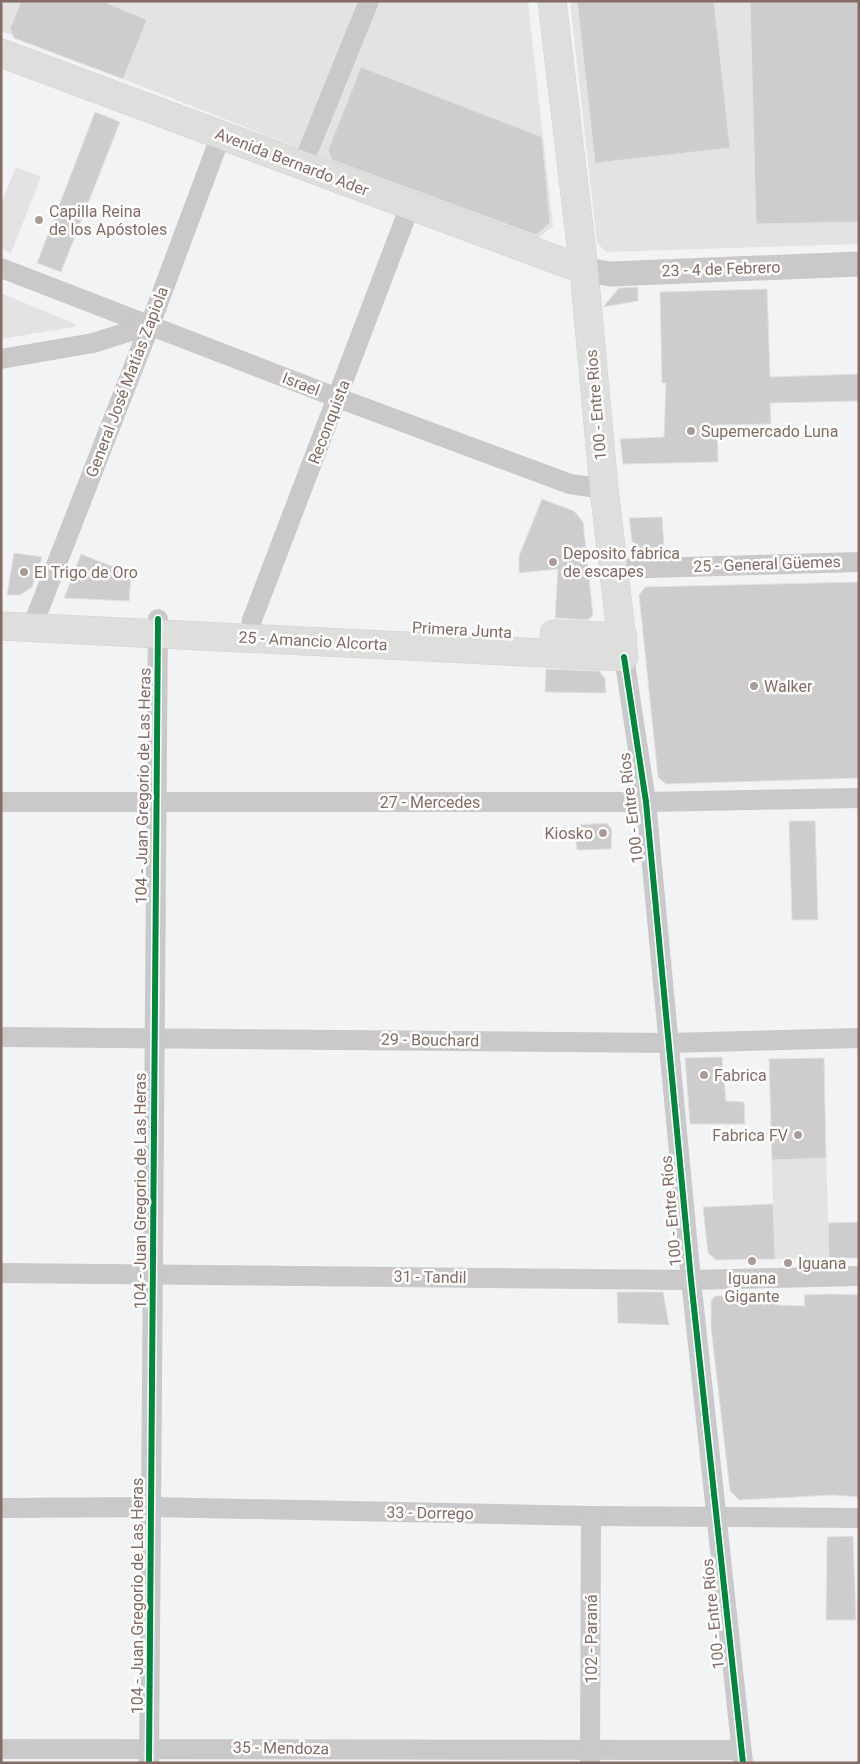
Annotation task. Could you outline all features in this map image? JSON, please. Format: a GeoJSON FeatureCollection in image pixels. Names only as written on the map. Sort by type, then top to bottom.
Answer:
{"type":"FeatureCollection","features":[{"type":"Feature","properties":{"kind":"main road","name":"100 - Entre Ríos"},"geometry":{"type":"LineString","coordinates":[[552,1],[584,270],[604,489],[624,647]]}},
{"type":"Feature","properties":{"kind":"main road","name":"Avenida Bernardo Ader"},"geometry":{"type":"LineString","coordinates":[[1,53],[584,270]]}},
{"type":"Feature","properties":{"kind":"main road","name":"Primera Junta"},"geometry":{"type":"LineString","coordinates":[[1,611],[34,620],[624,647]]}},
{"type":"Feature","properties":{"kind":"main road"},"geometry":{"type":"LineString","coordinates":[[1,626],[34,620]]}},
{"type":"Feature","properties":{"kind":"street"},"geometry":{"type":"LineString","coordinates":[[302,166],[369,1]]}},
{"type":"Feature","properties":{"kind":"street","name":"General José Matías Zapiola"},"geometry":{"type":"LineString","coordinates":[[34,620],[150,325],[221,135]]}},
{"type":"Feature","properties":{"kind":"street","name":"Reconquista"},"geometry":{"type":"LineString","coordinates":[[251,629],[410,206]]}},
{"type":"Feature","properties":{"kind":"street","name":"23 - 4 de Febrero"},"geometry":{"type":"LineString","coordinates":[[584,270],[611,274],[859,264]]}},
{"type":"Feature","properties":{"kind":"street","name":"Israel"},"geometry":{"type":"LineString","coordinates":[[1,268],[338,398],[570,484],[604,489]]}},
{"type":"Feature","properties":{"kind":"street"},"geometry":{"type":"LineString","coordinates":[[1,358],[93,343],[150,325]]}},
{"type":"Feature","properties":{"kind":"street","name":"25 - General Güemes"},"geometry":{"type":"LineString","coordinates":[[615,569],[859,562]]}},
{"type":"Feature","properties":{"kind":"street","name":"104 - Juan Gregorio de Las Heras"},"geometry":{"type":"LineString","coordinates":[[149,1755],[158,626]]}},
{"type":"Feature","properties":{"kind":"street","name":"100 - Entre Ríos"},"geometry":{"type":"LineString","coordinates":[[624,647],[646,802],[691,1280],[742,1756]]}},
{"type":"Feature","properties":{"kind":"street","name":"27 - Mercedes"},"geometry":{"type":"LineString","coordinates":[[1,802],[646,802],[859,798]]}},
{"type":"Feature","properties":{"kind":"street","name":"29 - Bouchard"},"geometry":{"type":"LineString","coordinates":[[1,1037],[669,1043],[859,1038]]}},
{"type":"Feature","properties":{"kind":"street","name":"31 - Tandil"},"geometry":{"type":"LineString","coordinates":[[1,1273],[691,1280],[859,1276]]}},
{"type":"Feature","properties":{"kind":"street","name":"33 - Dorrego"},"geometry":{"type":"LineString","coordinates":[[1,1508],[151,1507],[591,1516],[859,1518]]}},
{"type":"Feature","properties":{"kind":"street","name":"102 - Paraná"},"geometry":{"type":"LineString","coordinates":[[590,1757],[591,1516]]}},
{"type":"Feature","properties":{"kind":"street","name":"35 - Mendoza"},"geometry":{"type":"LineString","coordinates":[[1,1749],[149,1755],[742,1756]]}},
{"type":"Feature","properties":{"kind":"shaded area"},"geometry":{"type":"Polygon","coordinates":[[[1,1],[528,1],[553,226],[535,241],[1,31],[1,1]]]}},
{"type":"Feature","properties":{"kind":"shaded area"},"geometry":{"type":"Polygon","coordinates":[[[570,1],[859,1],[859,244],[606,252],[597,243],[570,1]]]}},
{"type":"Feature","properties":{"kind":"shaded area"},"geometry":{"type":"Polygon","coordinates":[[[16,167],[41,177],[11,253],[1,249],[1,204],[16,167]]]}},
{"type":"Feature","properties":{"kind":"shaded area"},"geometry":{"type":"Polygon","coordinates":[[[1,293],[75,324],[74,327],[1,339],[1,293]]]}},
{"type":"Feature","properties":{"kind":"shaded area"},"geometry":{"type":"Polygon","coordinates":[[[825,1109],[829,1258],[775,1259],[770,1112],[825,1109]]]}},
{"type":"Feature","properties":{"kind":"building"},"geometry":{"type":"Polygon","coordinates":[[[21,1],[102,1],[147,20],[123,79],[14,38],[10,29],[21,1]]]}},
{"type":"Feature","properties":{"kind":"building"},"geometry":{"type":"Polygon","coordinates":[[[577,1],[714,1],[730,148],[595,163],[577,1]]]}},
{"type":"Feature","properties":{"kind":"building"},"geometry":{"type":"Polygon","coordinates":[[[750,1],[859,1],[859,222],[756,224],[750,1]]]}},
{"type":"Feature","properties":{"kind":"building"},"geometry":{"type":"Polygon","coordinates":[[[361,67],[542,137],[550,223],[536,235],[332,160],[328,150],[361,67]]]}},
{"type":"Feature","properties":{"kind":"building"},"geometry":{"type":"Polygon","coordinates":[[[95,112],[120,122],[61,272],[37,263],[95,112]]]}},
{"type":"Feature","properties":{"kind":"building"},"geometry":{"type":"Polygon","coordinates":[[[638,287],[638,301],[603,307],[619,288],[638,287]]]}},
{"type":"Feature","properties":{"kind":"building"},"geometry":{"type":"Polygon","coordinates":[[[767,289],[770,377],[859,374],[859,401],[770,403],[771,424],[717,425],[718,462],[623,464],[620,439],[664,437],[666,383],[662,383],[660,292],[767,289]]]}},
{"type":"Feature","properties":{"kind":"building","name":"Deposito fabrica de escapes"},"geometry":{"type":"Polygon","coordinates":[[[542,499],[574,511],[583,522],[593,615],[588,620],[555,618],[558,569],[519,573],[519,556],[542,499]]]}},
{"type":"Feature","properties":{"kind":"building"},"geometry":{"type":"Polygon","coordinates":[[[662,517],[664,548],[638,548],[632,541],[629,518],[662,517]]]}},
{"type":"Feature","properties":{"kind":"building","name":"El Trigo de Oro"},"geometry":{"type":"Polygon","coordinates":[[[14,553],[42,557],[32,587],[20,595],[7,595],[14,553]]]}},
{"type":"Feature","properties":{"kind":"building"},"geometry":{"type":"Polygon","coordinates":[[[81,554],[131,574],[129,601],[64,598],[81,554]]]}},
{"type":"Feature","properties":{"kind":"building","name":"Walker"},"geometry":{"type":"Polygon","coordinates":[[[859,582],[859,778],[666,784],[658,777],[639,595],[645,587],[859,582]]]}},
{"type":"Feature","properties":{"kind":"building"},"geometry":{"type":"Polygon","coordinates":[[[546,669],[599,671],[605,678],[606,693],[545,692],[546,669]]]}},
{"type":"Feature","properties":{"kind":"building"},"geometry":{"type":"Polygon","coordinates":[[[789,821],[815,821],[818,920],[792,920],[789,821]]]}},
{"type":"Feature","properties":{"kind":"building"},"geometry":{"type":"Polygon","coordinates":[[[607,823],[612,830],[611,849],[577,850],[574,825],[607,823]]]}},
{"type":"Feature","properties":{"kind":"building"},"geometry":{"type":"Polygon","coordinates":[[[722,1057],[726,1101],[744,1102],[745,1124],[690,1124],[685,1058],[722,1057]]]}},
{"type":"Feature","properties":{"kind":"building"},"geometry":{"type":"Polygon","coordinates":[[[824,1058],[826,1158],[772,1160],[769,1059],[824,1058]]]}},
{"type":"Feature","properties":{"kind":"building"},"geometry":{"type":"Polygon","coordinates":[[[773,1204],[775,1259],[716,1260],[708,1253],[703,1207],[773,1204]]]}},
{"type":"Feature","properties":{"kind":"building"},"geometry":{"type":"Polygon","coordinates":[[[859,1222],[859,1258],[829,1258],[828,1223],[859,1222]]]}},
{"type":"Feature","properties":{"kind":"building"},"geometry":{"type":"Polygon","coordinates":[[[617,1292],[663,1292],[669,1325],[618,1323],[617,1292]]]}},
{"type":"Feature","properties":{"kind":"building"},"geometry":{"type":"Polygon","coordinates":[[[804,1295],[859,1295],[859,1497],[834,1495],[739,1500],[730,1491],[711,1327],[711,1301],[715,1296],[777,1296],[777,1305],[805,1306],[804,1295]]]}},
{"type":"Feature","properties":{"kind":"building"},"geometry":{"type":"Polygon","coordinates":[[[853,1536],[856,1620],[826,1620],[827,1537],[853,1536]]]}},
{"type":"Feature","properties":{"kind":"cycle path"},"geometry":{"type":"LineString","coordinates":[[149,1763],[158,619]]}},
{"type":"Feature","properties":{"kind":"cycle path"},"geometry":{"type":"LineString","coordinates":[[624,657],[646,802],[691,1280],[743,1763]]}},
{"type":"Feature","properties":{"kind":"place","name":"Capilla Reina de los Apóstoles"},"geometry":{"type":"Point","coordinates":[39,220]}},
{"type":"Feature","properties":{"kind":"place","name":"Supemercado Luna"},"geometry":{"type":"Point","coordinates":[691,431]}},
{"type":"Feature","properties":{"kind":"place","name":"Deposito fabrica de escapes"},"geometry":{"type":"Point","coordinates":[553,562]}},
{"type":"Feature","properties":{"kind":"place","name":"El Trigo de Oro"},"geometry":{"type":"Point","coordinates":[24,572]}},
{"type":"Feature","properties":{"kind":"place","name":"Walker"},"geometry":{"type":"Point","coordinates":[754,686]}},
{"type":"Feature","properties":{"kind":"place","name":"Kiosko"},"geometry":{"type":"Point","coordinates":[603,833]}},
{"type":"Feature","properties":{"kind":"place","name":"Fabrica"},"geometry":{"type":"Point","coordinates":[704,1075]}},
{"type":"Feature","properties":{"kind":"place","name":"Fabrica FV"},"geometry":{"type":"Point","coordinates":[798,1135]}},
{"type":"Feature","properties":{"kind":"place","name":"Iguana Gigante"},"geometry":{"type":"Point","coordinates":[752,1261]}},
{"type":"Feature","properties":{"kind":"place","name":"Iguana"},"geometry":{"type":"Point","coordinates":[788,1263]}}]}
